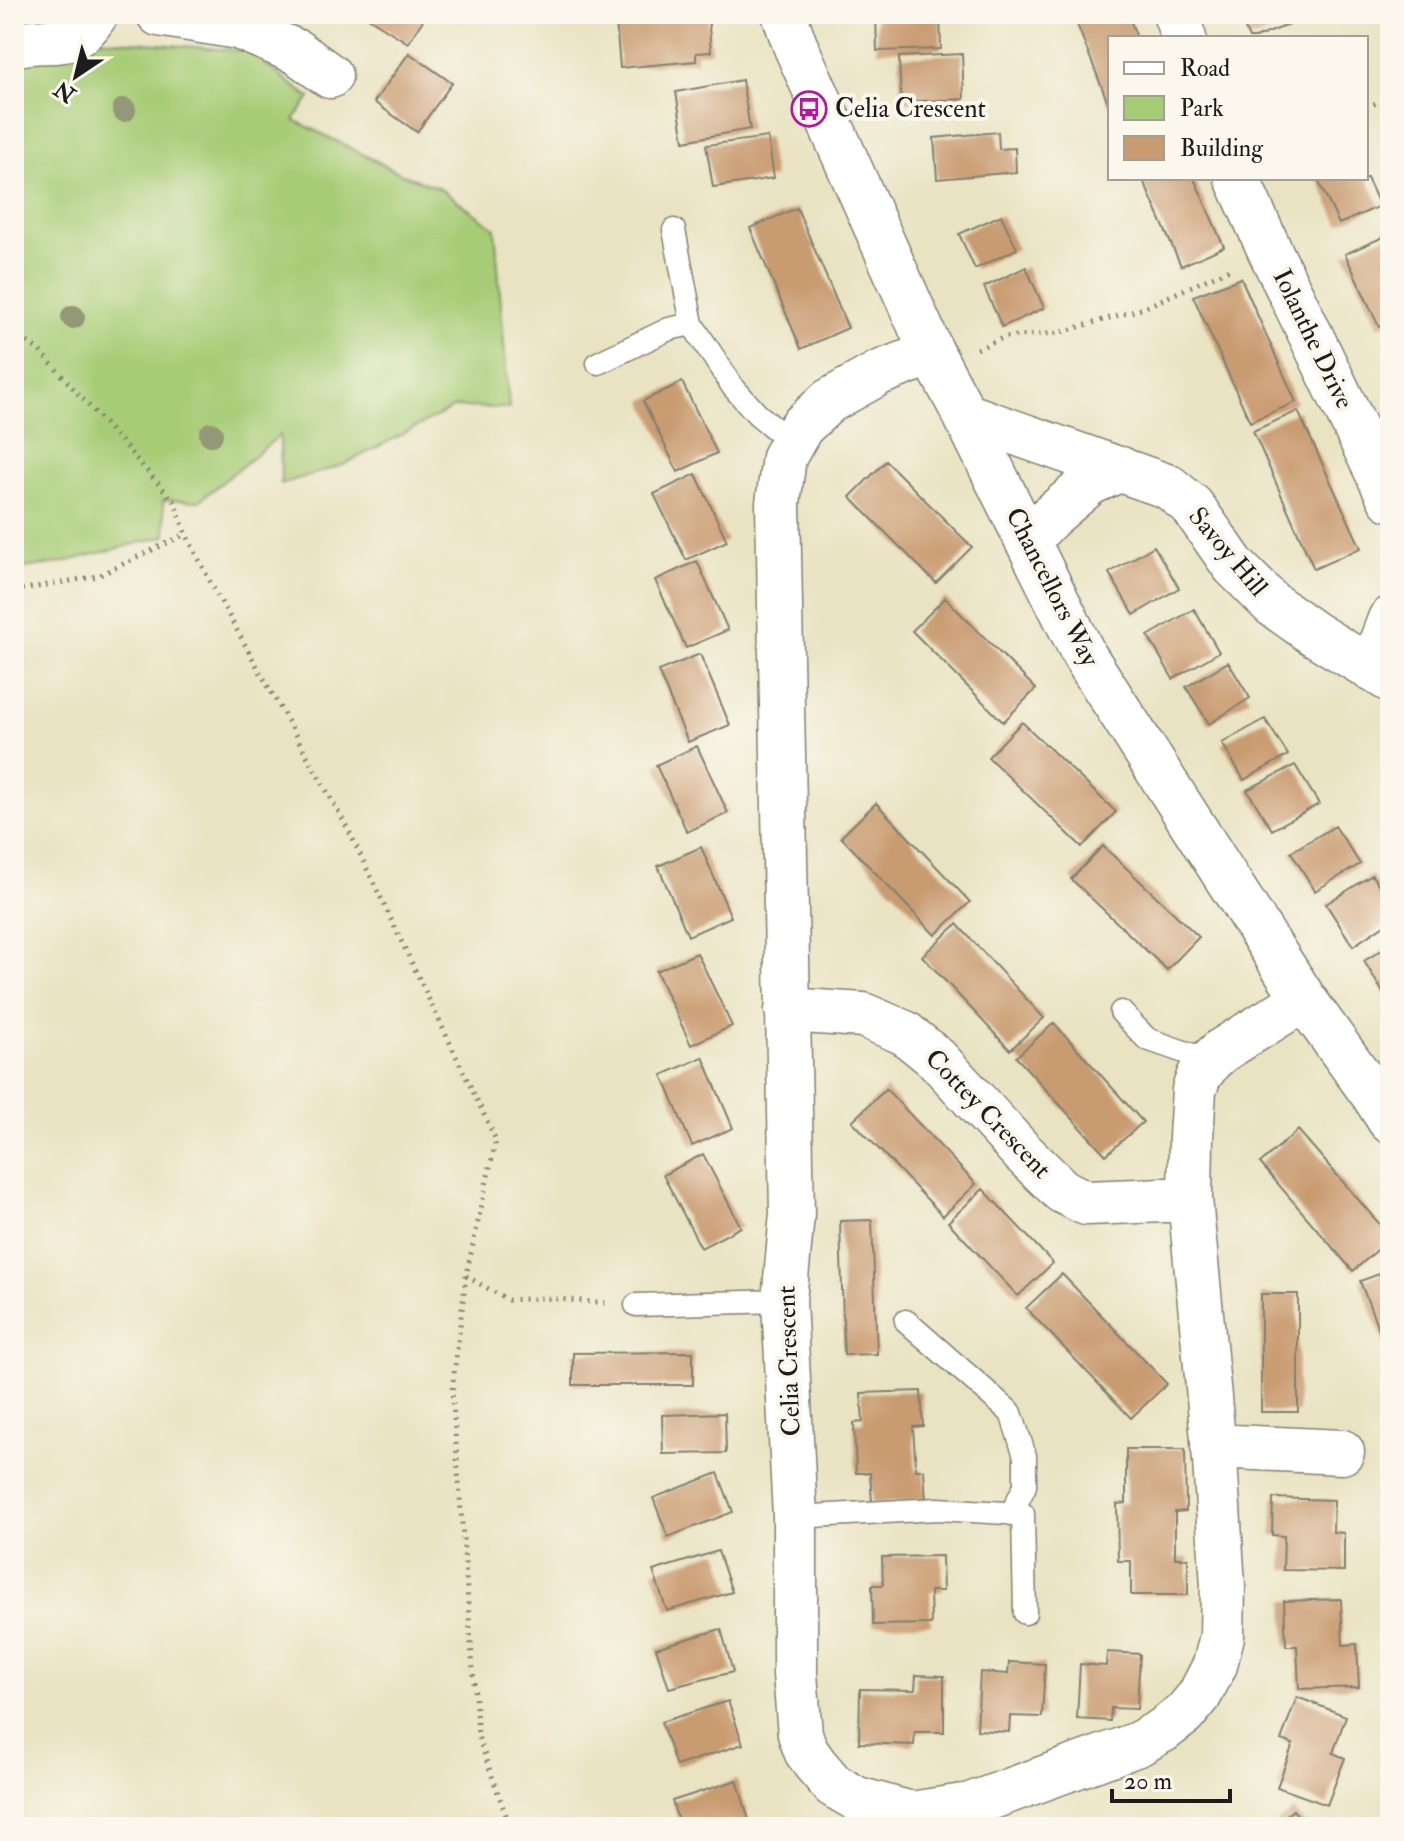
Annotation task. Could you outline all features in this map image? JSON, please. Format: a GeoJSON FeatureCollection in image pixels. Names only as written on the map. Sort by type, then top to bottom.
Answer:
{"type":"FeatureCollection","features":[{"type":"Feature","properties":{"kind":"street"},"geometry":{"type":"LineString","coordinates":[[14,45],[58,43],[72,38],[87,29],[96,14]]}},
{"type":"Feature","properties":{"kind":"street"},"geometry":{"type":"LineString","coordinates":[[159,14],[238,27],[297,52],[330,76]]}},
{"type":"Feature","properties":{"kind":"street","name":"Chancellors Way"},"geometry":{"type":"LineString","coordinates":[[784,14],[932,353],[1084,655],[1304,999],[1390,1121]]}},
{"type":"Feature","properties":{"kind":"street"},"geometry":{"type":"LineString","coordinates":[[1175,14],[1183,36]]}},
{"type":"Feature","properties":{"kind":"street","name":"Iolanthe Drive"},"geometry":{"type":"LineString","coordinates":[[1238,180],[1390,499]]}},
{"type":"Feature","properties":{"kind":"street","name":"Celia Crescent"},"geometry":{"type":"LineString","coordinates":[[932,353],[879,373],[829,401],[801,427],[784,457],[778,503],[792,1214],[784,1301],[795,1517],[795,1674],[800,1734],[810,1757],[833,1785],[857,1799],[911,1814],[970,1805],[1138,1744],[1184,1714],[1199,1696],[1215,1665],[1222,1636],[1223,1586],[1190,1199],[1194,1090],[1210,1061],[1304,999]]}},
{"type":"Feature","properties":{"kind":"street","name":"Savoy Hill"},"geometry":{"type":"LineString","coordinates":[[965,415],[1169,487],[1192,506],[1234,566],[1272,604],[1380,675]]}},
{"type":"Feature","properties":{"kind":"street"},"geometry":{"type":"LineString","coordinates":[[1027,541],[1090,483],[1121,469]]}},
{"type":"Feature","properties":{"kind":"street"},"geometry":{"type":"LineString","coordinates":[[1380,675],[1390,619]]}},
{"type":"Feature","properties":{"kind":"street","name":"Cottey Crescent"},"geometry":{"type":"LineString","coordinates":[[787,1010],[863,1015],[905,1033],[937,1059],[1062,1191],[1086,1203],[1190,1199]]}},
{"type":"Feature","properties":{"kind":"street"},"geometry":{"type":"LineString","coordinates":[[1213,1446],[1342,1452]]}},
{"type":"Feature","properties":{"kind":"lane"},"geometry":{"type":"LineString","coordinates":[[674,230],[692,324],[733,387],[757,414],[792,443]]}},
{"type":"Feature","properties":{"kind":"lane"},"geometry":{"type":"LineString","coordinates":[[598,363],[669,329],[692,324]]}},
{"type":"Feature","properties":{"kind":"lane"},"geometry":{"type":"LineString","coordinates":[[1121,1012],[1147,1039],[1210,1061]]}},
{"type":"Feature","properties":{"kind":"lane"},"geometry":{"type":"LineString","coordinates":[[636,1305],[784,1301]]}},
{"type":"Feature","properties":{"kind":"lane"},"geometry":{"type":"LineString","coordinates":[[906,1321],[1011,1413],[1025,1456],[1025,1486],[1011,1514]]}},
{"type":"Feature","properties":{"kind":"lane"},"geometry":{"type":"LineString","coordinates":[[795,1517],[938,1509],[1023,1514],[1025,1613]]}},
{"type":"Feature","properties":{"kind":"path"},"geometry":{"type":"LineString","coordinates":[[1368,106],[1390,98]]}},
{"type":"Feature","properties":{"kind":"path"},"geometry":{"type":"LineString","coordinates":[[1005,337],[1058,333],[1141,309],[1227,270]]}},
{"type":"Feature","properties":{"kind":"path"},"geometry":{"type":"LineString","coordinates":[[14,333],[39,350],[174,501],[186,534],[250,655],[348,829],[496,1140],[466,1276],[452,1391],[478,1736],[510,1827]]}},
{"type":"Feature","properties":{"kind":"path"},"geometry":{"type":"LineString","coordinates":[[14,591],[98,576],[186,534]]}},
{"type":"Feature","properties":{"kind":"path"},"geometry":{"type":"LineString","coordinates":[[466,1276],[508,1300],[545,1298],[636,1305]]}},
{"type":"Feature","properties":{"kind":"green space"},"geometry":{"type":"Polygon","coordinates":[[[96,39],[257,52],[267,66],[310,98],[294,120],[402,174],[439,188],[495,228],[509,408],[455,407],[343,465],[281,484],[280,435],[199,501],[163,500],[166,536],[60,563],[14,569],[14,55],[96,39]]]}},
{"type":"Feature","properties":{"kind":"building"},"geometry":{"type":"Polygon","coordinates":[[[362,14],[427,14],[408,43],[362,14]]]}},
{"type":"Feature","properties":{"kind":"building"},"geometry":{"type":"Polygon","coordinates":[[[708,14],[711,52],[696,53],[696,61],[620,68],[616,21],[708,14]]]}},
{"type":"Feature","properties":{"kind":"building"},"geometry":{"type":"Polygon","coordinates":[[[876,14],[940,14],[941,49],[877,51],[876,14]]]}},
{"type":"Feature","properties":{"kind":"building"},"geometry":{"type":"Polygon","coordinates":[[[1073,14],[1128,14],[1136,36],[1108,36],[1108,103],[1073,14]]]}},
{"type":"Feature","properties":{"kind":"building"},"geometry":{"type":"Polygon","coordinates":[[[1239,14],[1299,14],[1301,20],[1260,36],[1248,36],[1239,14]]]}},
{"type":"Feature","properties":{"kind":"building"},"geometry":{"type":"Polygon","coordinates":[[[409,53],[452,83],[417,132],[374,102],[409,53]]]}},
{"type":"Feature","properties":{"kind":"building"},"geometry":{"type":"Polygon","coordinates":[[[962,54],[964,99],[901,102],[899,57],[962,54]]]}},
{"type":"Feature","properties":{"kind":"building"},"geometry":{"type":"Polygon","coordinates":[[[742,80],[750,129],[684,141],[676,92],[742,80]]]}},
{"type":"Feature","properties":{"kind":"building"},"geometry":{"type":"Polygon","coordinates":[[[998,132],[999,149],[1015,148],[1016,172],[937,179],[934,138],[998,132]]]}},
{"type":"Feature","properties":{"kind":"building"},"geometry":{"type":"Polygon","coordinates":[[[768,137],[774,178],[713,187],[706,145],[768,137]]]}},
{"type":"Feature","properties":{"kind":"building"},"geometry":{"type":"Polygon","coordinates":[[[1143,180],[1195,180],[1224,247],[1181,266],[1143,180]]]}},
{"type":"Feature","properties":{"kind":"building"},"geometry":{"type":"Polygon","coordinates":[[[1318,180],[1368,180],[1380,206],[1339,224],[1318,180]]]}},
{"type":"Feature","properties":{"kind":"building"},"geometry":{"type":"Polygon","coordinates":[[[797,208],[848,328],[801,349],[750,228],[797,208]]]}},
{"type":"Feature","properties":{"kind":"building"},"geometry":{"type":"Polygon","coordinates":[[[1001,215],[1017,249],[975,269],[959,234],[1001,215]]]}},
{"type":"Feature","properties":{"kind":"building"},"geometry":{"type":"Polygon","coordinates":[[[1390,234],[1390,322],[1379,327],[1345,254],[1390,234]]]}},
{"type":"Feature","properties":{"kind":"building"},"geometry":{"type":"Polygon","coordinates":[[[1026,267],[1044,308],[1002,327],[984,287],[1026,267]]]}},
{"type":"Feature","properties":{"kind":"building"},"geometry":{"type":"Polygon","coordinates":[[[1241,278],[1296,402],[1250,422],[1193,296],[1241,278]]]}},
{"type":"Feature","properties":{"kind":"building"},"geometry":{"type":"Polygon","coordinates":[[[682,382],[717,453],[678,472],[643,401],[682,382]]]}},
{"type":"Feature","properties":{"kind":"building"},"geometry":{"type":"Polygon","coordinates":[[[1298,411],[1361,548],[1314,569],[1253,431],[1298,411]]]}},
{"type":"Feature","properties":{"kind":"building"},"geometry":{"type":"Polygon","coordinates":[[[886,461],[972,547],[936,583],[850,497],[886,461]]]}},
{"type":"Feature","properties":{"kind":"building"},"geometry":{"type":"Polygon","coordinates":[[[696,474],[727,541],[686,560],[654,494],[696,474]]]}},
{"type":"Feature","properties":{"kind":"building"},"geometry":{"type":"Polygon","coordinates":[[[1154,546],[1179,588],[1134,615],[1109,573],[1154,546]]]}},
{"type":"Feature","properties":{"kind":"building"},"geometry":{"type":"Polygon","coordinates":[[[697,561],[728,630],[686,648],[655,580],[697,561]]]}},
{"type":"Feature","properties":{"kind":"building"},"geometry":{"type":"Polygon","coordinates":[[[945,598],[1036,689],[1003,722],[912,631],[945,598]]]}},
{"type":"Feature","properties":{"kind":"building"},"geometry":{"type":"Polygon","coordinates":[[[1194,609],[1219,652],[1173,679],[1148,636],[1194,609]]]}},
{"type":"Feature","properties":{"kind":"building"},"geometry":{"type":"Polygon","coordinates":[[[700,654],[730,725],[688,742],[658,671],[700,654]]]}},
{"type":"Feature","properties":{"kind":"building"},"geometry":{"type":"Polygon","coordinates":[[[1228,662],[1250,698],[1209,724],[1186,687],[1228,662]]]}},
{"type":"Feature","properties":{"kind":"building"},"geometry":{"type":"Polygon","coordinates":[[[1265,719],[1288,755],[1244,780],[1222,743],[1265,719]]]}},
{"type":"Feature","properties":{"kind":"building"},"geometry":{"type":"Polygon","coordinates":[[[1022,722],[1116,812],[1082,847],[988,757],[1022,722]]]}},
{"type":"Feature","properties":{"kind":"building"},"geometry":{"type":"Polygon","coordinates":[[[697,746],[728,813],[687,832],[656,765],[697,746]]]}},
{"type":"Feature","properties":{"kind":"building"},"geometry":{"type":"Polygon","coordinates":[[[1295,765],[1319,804],[1272,830],[1247,790],[1295,765]]]}},
{"type":"Feature","properties":{"kind":"building"},"geometry":{"type":"Polygon","coordinates":[[[876,803],[970,902],[935,935],[841,837],[876,803]]]}},
{"type":"Feature","properties":{"kind":"building"},"geometry":{"type":"Polygon","coordinates":[[[1335,826],[1360,864],[1315,891],[1291,852],[1335,826]]]}},
{"type":"Feature","properties":{"kind":"building"},"geometry":{"type":"Polygon","coordinates":[[[1103,846],[1199,937],[1167,970],[1071,879],[1103,846]]]}},
{"type":"Feature","properties":{"kind":"building"},"geometry":{"type":"Polygon","coordinates":[[[701,847],[731,917],[688,936],[658,866],[701,847]]]}},
{"type":"Feature","properties":{"kind":"building"},"geometry":{"type":"Polygon","coordinates":[[[1372,875],[1390,902],[1390,921],[1353,946],[1326,904],[1372,875]]]}},
{"type":"Feature","properties":{"kind":"building"},"geometry":{"type":"Polygon","coordinates":[[[957,924],[1044,1018],[1010,1050],[922,956],[957,924]]]}},
{"type":"Feature","properties":{"kind":"building"},"geometry":{"type":"Polygon","coordinates":[[[1390,945],[1390,997],[1387,999],[1364,961],[1390,945]]]}},
{"type":"Feature","properties":{"kind":"building"},"geometry":{"type":"Polygon","coordinates":[[[697,953],[732,1026],[691,1045],[656,971],[697,953]]]}},
{"type":"Feature","properties":{"kind":"building"},"geometry":{"type":"Polygon","coordinates":[[[1054,1023],[1143,1122],[1106,1155],[1016,1057],[1054,1023]]]}},
{"type":"Feature","properties":{"kind":"building"},"geometry":{"type":"Polygon","coordinates":[[[703,1057],[733,1128],[692,1146],[662,1075],[703,1057]]]}},
{"type":"Feature","properties":{"kind":"building"},"geometry":{"type":"Polygon","coordinates":[[[886,1089],[976,1184],[943,1216],[852,1121],[886,1089]]]}},
{"type":"Feature","properties":{"kind":"building"},"geometry":{"type":"Polygon","coordinates":[[[1298,1130],[1390,1236],[1353,1271],[1260,1163],[1298,1130]]]}},
{"type":"Feature","properties":{"kind":"building"},"geometry":{"type":"Polygon","coordinates":[[[703,1154],[741,1227],[701,1248],[663,1175],[703,1154]]]}},
{"type":"Feature","properties":{"kind":"building"},"geometry":{"type":"Polygon","coordinates":[[[983,1189],[1053,1263],[1018,1296],[948,1222],[983,1189]]]}},
{"type":"Feature","properties":{"kind":"building"},"geometry":{"type":"Polygon","coordinates":[[[872,1220],[877,1354],[844,1355],[840,1221],[872,1220]]]}},
{"type":"Feature","properties":{"kind":"building"},"geometry":{"type":"Polygon","coordinates":[[[1390,1270],[1390,1359],[1360,1281],[1390,1270]]]}},
{"type":"Feature","properties":{"kind":"building"},"geometry":{"type":"Polygon","coordinates":[[[1062,1274],[1167,1384],[1131,1418],[1026,1308],[1062,1274]]]}},
{"type":"Feature","properties":{"kind":"building"},"geometry":{"type":"Polygon","coordinates":[[[1261,1294],[1298,1294],[1298,1412],[1261,1412],[1261,1294]]]}},
{"type":"Feature","properties":{"kind":"building"},"geometry":{"type":"Polygon","coordinates":[[[693,1352],[693,1385],[573,1385],[573,1353],[693,1352]]]}},
{"type":"Feature","properties":{"kind":"building"},"geometry":{"type":"Polygon","coordinates":[[[921,1391],[923,1426],[913,1427],[916,1470],[924,1470],[926,1501],[872,1503],[870,1473],[856,1473],[854,1423],[863,1422],[861,1393],[921,1391]]]}},
{"type":"Feature","properties":{"kind":"building"},"geometry":{"type":"Polygon","coordinates":[[[725,1413],[726,1453],[663,1454],[662,1415],[725,1413]]]}},
{"type":"Feature","properties":{"kind":"building"},"geometry":{"type":"Polygon","coordinates":[[[1126,1449],[1185,1449],[1186,1511],[1175,1512],[1175,1558],[1188,1558],[1188,1595],[1131,1595],[1131,1561],[1118,1561],[1117,1504],[1126,1503],[1126,1449]]]}},
{"type":"Feature","properties":{"kind":"building"},"geometry":{"type":"Polygon","coordinates":[[[718,1473],[733,1512],[668,1537],[653,1498],[718,1473]]]}},
{"type":"Feature","properties":{"kind":"building"},"geometry":{"type":"Polygon","coordinates":[[[1273,1498],[1334,1500],[1333,1532],[1344,1533],[1344,1571],[1283,1570],[1284,1536],[1272,1535],[1273,1498]]]}},
{"type":"Feature","properties":{"kind":"building"},"geometry":{"type":"Polygon","coordinates":[[[718,1551],[732,1592],[667,1611],[653,1571],[718,1551]]]}},
{"type":"Feature","properties":{"kind":"building"},"geometry":{"type":"Polygon","coordinates":[[[942,1556],[943,1591],[930,1591],[931,1624],[873,1625],[872,1585],[883,1585],[882,1557],[942,1556]]]}},
{"type":"Feature","properties":{"kind":"building"},"geometry":{"type":"Polygon","coordinates":[[[1341,1599],[1343,1645],[1357,1644],[1359,1687],[1299,1689],[1297,1646],[1286,1646],[1284,1601],[1341,1599]]]}},
{"type":"Feature","properties":{"kind":"building"},"geometry":{"type":"Polygon","coordinates":[[[721,1629],[733,1672],[669,1688],[656,1648],[721,1629]]]}},
{"type":"Feature","properties":{"kind":"building"},"geometry":{"type":"Polygon","coordinates":[[[1107,1652],[1140,1654],[1137,1709],[1111,1708],[1110,1721],[1077,1719],[1080,1664],[1106,1666],[1107,1652]]]}},
{"type":"Feature","properties":{"kind":"building"},"geometry":{"type":"Polygon","coordinates":[[[1009,1662],[1045,1664],[1042,1717],[1010,1716],[1009,1732],[977,1730],[980,1672],[1008,1674],[1009,1662]]]}},
{"type":"Feature","properties":{"kind":"building"},"geometry":{"type":"Polygon","coordinates":[[[916,1675],[944,1676],[944,1732],[915,1732],[914,1745],[859,1743],[860,1689],[915,1690],[916,1675]]]}},
{"type":"Feature","properties":{"kind":"building"},"geometry":{"type":"Polygon","coordinates":[[[1297,1697],[1346,1716],[1333,1753],[1345,1758],[1327,1805],[1277,1787],[1293,1744],[1281,1740],[1297,1697]]]}},
{"type":"Feature","properties":{"kind":"building"},"geometry":{"type":"Polygon","coordinates":[[[728,1701],[743,1744],[676,1766],[661,1722],[728,1701]]]}},
{"type":"Feature","properties":{"kind":"building"},"geometry":{"type":"Polygon","coordinates":[[[737,1780],[749,1820],[729,1827],[680,1827],[672,1801],[737,1780]]]}},
{"type":"Feature","properties":{"kind":"building"},"geometry":{"type":"Polygon","coordinates":[[[1293,1810],[1308,1827],[1272,1827],[1293,1810]]]}},
{"type":"Feature","properties":{"kind":"place","name":"Celia Crescent"},"geometry":{"type":"Point","coordinates":[809,109]}}]}
